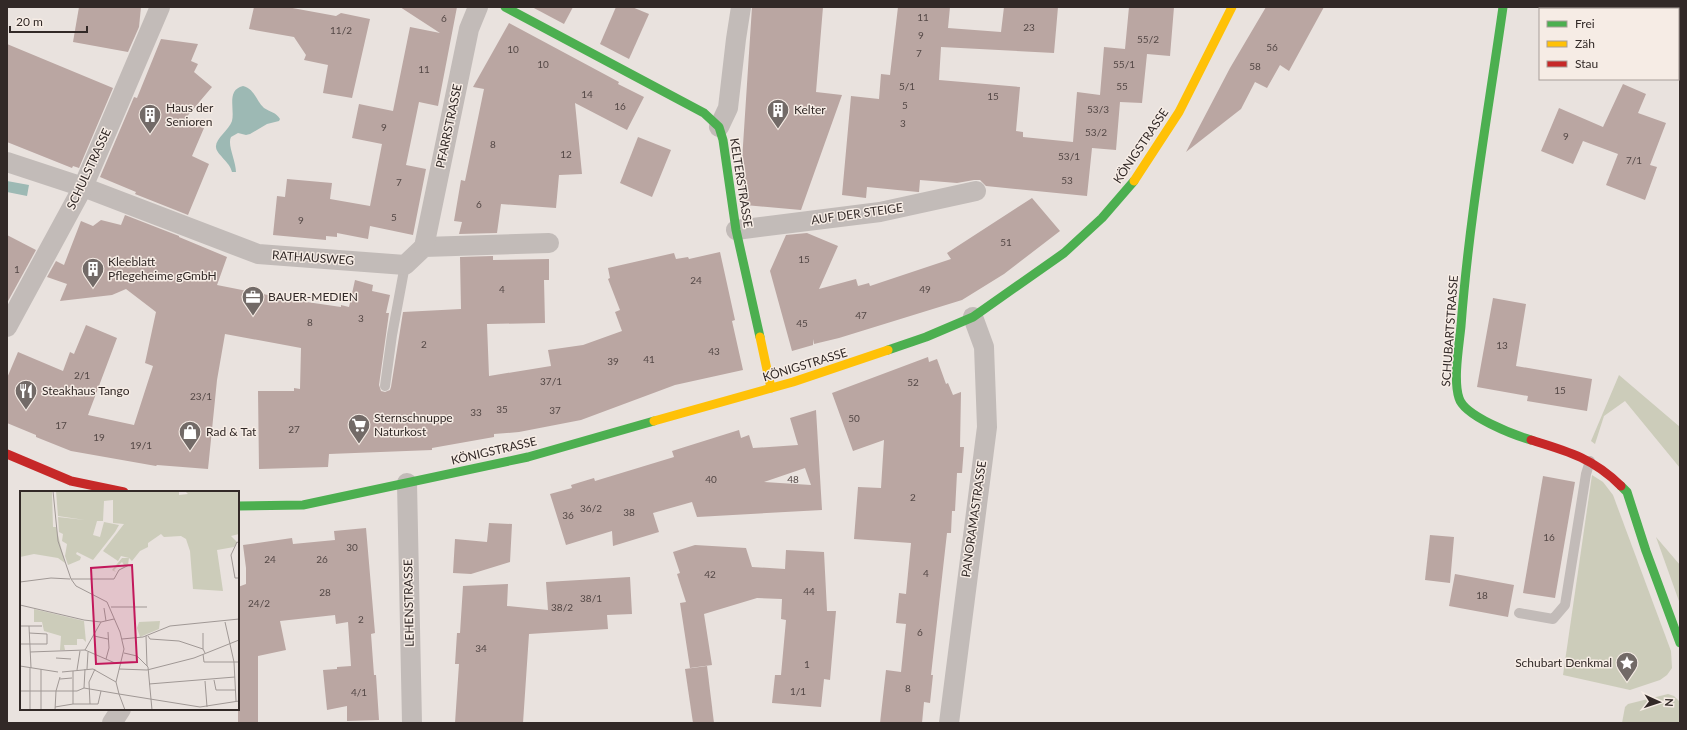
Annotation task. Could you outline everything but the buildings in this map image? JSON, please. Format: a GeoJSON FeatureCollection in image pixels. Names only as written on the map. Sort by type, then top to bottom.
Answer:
{"type":"FeatureCollection","features":[{"type":"Feature","properties":{"kind":"main road","name":"KELTERSTRASSE"},"geometry":{"type":"LineString","coordinates":[[505,7],[704,113],[719,127],[723,140],[736,230],[771,388]]}},
{"type":"Feature","properties":{"kind":"main road","name":"KÖNIGSTRASSE"},"geometry":{"type":"LineString","coordinates":[[239,506],[303,505],[528,456],[771,388],[926,337],[973,317],[1064,253],[1102,218],[1137,177],[1179,112],[1232,7]]}},
{"type":"Feature","properties":{"kind":"main road","name":"SCHUBARTSTRASSE"},"geometry":{"type":"LineString","coordinates":[[1503,7],[1490,89],[1463,295],[1456,385],[1459,400],[1472,414],[1517,436],[1561,449],[1590,461],[1609,474],[1627,492],[1646,551],[1680,643]]}},
{"type":"Feature","properties":{"kind":"main road"},"geometry":{"type":"LineString","coordinates":[[7,454],[71,481],[119,491]]}},
{"type":"Feature","properties":{"kind":"street","name":"SCHULSTRASSE"},"geometry":{"type":"LineString","coordinates":[[7,327],[82,186],[160,7]]}},
{"type":"Feature","properties":{"kind":"street","name":"PFARRSTRASSE"},"geometry":{"type":"LineString","coordinates":[[424,247],[469,29],[478,7]]}},
{"type":"Feature","properties":{"kind":"street"},"geometry":{"type":"LineString","coordinates":[[719,127],[728,108],[741,7]]}},
{"type":"Feature","properties":{"kind":"street","name":"RATHAUSWEG"},"geometry":{"type":"LineString","coordinates":[[7,162],[82,186],[258,254],[405,264]]}},
{"type":"Feature","properties":{"kind":"street","name":"AUF DER STEIGE"},"geometry":{"type":"LineString","coordinates":[[736,230],[880,212],[976,191]]}},
{"type":"Feature","properties":{"kind":"street"},"geometry":{"type":"LineString","coordinates":[[405,264],[424,247],[549,243]]}},
{"type":"Feature","properties":{"kind":"street","name":"PANORAMASTRASSE"},"geometry":{"type":"LineString","coordinates":[[948,723],[987,427],[984,347],[973,317]]}},
{"type":"Feature","properties":{"kind":"street","name":"LEHENSTRASSE"},"geometry":{"type":"LineString","coordinates":[[406,483],[412,723]]}},
{"type":"Feature","properties":{"kind":"street"},"geometry":{"type":"LineString","coordinates":[[112,723],[120,710]]}},
{"type":"Feature","properties":{"kind":"lane"},"geometry":{"type":"LineString","coordinates":[[385,386],[392,335],[405,264]]}},
{"type":"Feature","properties":{"kind":"lane"},"geometry":{"type":"LineString","coordinates":[[1519,613],[1553,619],[1565,605],[1586,474],[1590,461]]}},
{"type":"Feature","properties":{"kind":"green space"},"geometry":{"type":"Polygon","coordinates":[[[1619,375],[1680,427],[1680,468],[1625,401],[1604,416],[1595,444],[1591,441],[1619,375]]]}},
{"type":"Feature","properties":{"kind":"green space"},"geometry":{"type":"Polygon","coordinates":[[[1592,475],[1603,482],[1613,495],[1671,651],[1672,668],[1667,675],[1660,680],[1630,690],[1563,675],[1592,475]]]}},
{"type":"Feature","properties":{"kind":"green space"},"geometry":{"type":"Polygon","coordinates":[[[1656,537],[1680,565],[1680,604],[1656,537]]]}},
{"type":"Feature","properties":{"kind":"green space"},"geometry":{"type":"Polygon","coordinates":[[[1668,694],[1674,696],[1680,702],[1680,723],[1622,723],[1625,707],[1628,704],[1668,694]]]}},
{"type":"Feature","properties":{"kind":"water"},"geometry":{"type":"Polygon","coordinates":[[[243,86],[253,92],[264,108],[275,113],[280,119],[279,121],[267,124],[250,134],[246,135],[238,133],[231,137],[230,144],[236,172],[232,172],[229,165],[218,152],[216,144],[232,121],[232,100],[235,91],[243,86]]]}},
{"type":"Feature","properties":{"kind":"water"},"geometry":{"type":"Polygon","coordinates":[[[7,181],[29,185],[27,196],[7,192],[7,181]]]}},
{"type":"Feature","properties":{"kind":"traffic: fast"},"geometry":{"type":"LineString","coordinates":[[505,7],[704,113],[719,127],[723,140],[736,230],[760,337]]}},
{"type":"Feature","properties":{"kind":"traffic: fast"},"geometry":{"type":"LineString","coordinates":[[1503,7],[1479,166],[1469,246],[1456,382],[1459,398],[1463,405],[1479,418],[1513,434],[1531,440]]}},
{"type":"Feature","properties":{"kind":"traffic: fast"},"geometry":{"type":"LineString","coordinates":[[888,350],[926,337],[973,317],[1064,253],[1102,218],[1134,181]]}},
{"type":"Feature","properties":{"kind":"traffic: fast"},"geometry":{"type":"LineString","coordinates":[[239,506],[303,505],[528,457],[654,421]]}},
{"type":"Feature","properties":{"kind":"traffic: fast"},"geometry":{"type":"LineString","coordinates":[[1621,486],[1627,492],[1646,551],[1680,643]]}},
{"type":"Feature","properties":{"kind":"traffic: slow"},"geometry":{"type":"LineString","coordinates":[[1134,181],[1179,112],[1232,7]]}},
{"type":"Feature","properties":{"kind":"traffic: slow"},"geometry":{"type":"LineString","coordinates":[[760,337],[771,388]]}},
{"type":"Feature","properties":{"kind":"traffic: slow"},"geometry":{"type":"LineString","coordinates":[[654,421],[793,382],[888,350]]}},
{"type":"Feature","properties":{"kind":"traffic: jam"},"geometry":{"type":"LineString","coordinates":[[1531,440],[1568,452],[1590,462],[1611,476],[1621,486]]}},
{"type":"Feature","properties":{"kind":"traffic: jam"},"geometry":{"type":"LineString","coordinates":[[7,454],[71,481],[119,491]]}},
{"type":"Feature","properties":{"kind":"place","name":"Kelter"},"geometry":{"type":"Point","coordinates":[778,130]}},
{"type":"Feature","properties":{"kind":"place","name":"Haus der Senioren"},"geometry":{"type":"Point","coordinates":[150,134]}},
{"type":"Feature","properties":{"kind":"place","name":"Kleeblatt Pflegeheime gGmbH"},"geometry":{"type":"Point","coordinates":[93,288]}},
{"type":"Feature","properties":{"kind":"place","name":"BAUER-MEDIEN"},"geometry":{"type":"Point","coordinates":[253,316]}},
{"type":"Feature","properties":{"kind":"place","name":"Steakhaus Tango"},"geometry":{"type":"Point","coordinates":[26,410]}},
{"type":"Feature","properties":{"kind":"place","name":"Sternschnuppe Naturkost"},"geometry":{"type":"Point","coordinates":[359,444]}},
{"type":"Feature","properties":{"kind":"place","name":"Rad & Tat"},"geometry":{"type":"Point","coordinates":[190,452]}},
{"type":"Feature","properties":{"kind":"place","name":"Schubart Denkmal"},"geometry":{"type":"Point","coordinates":[1627,682]}}]}
